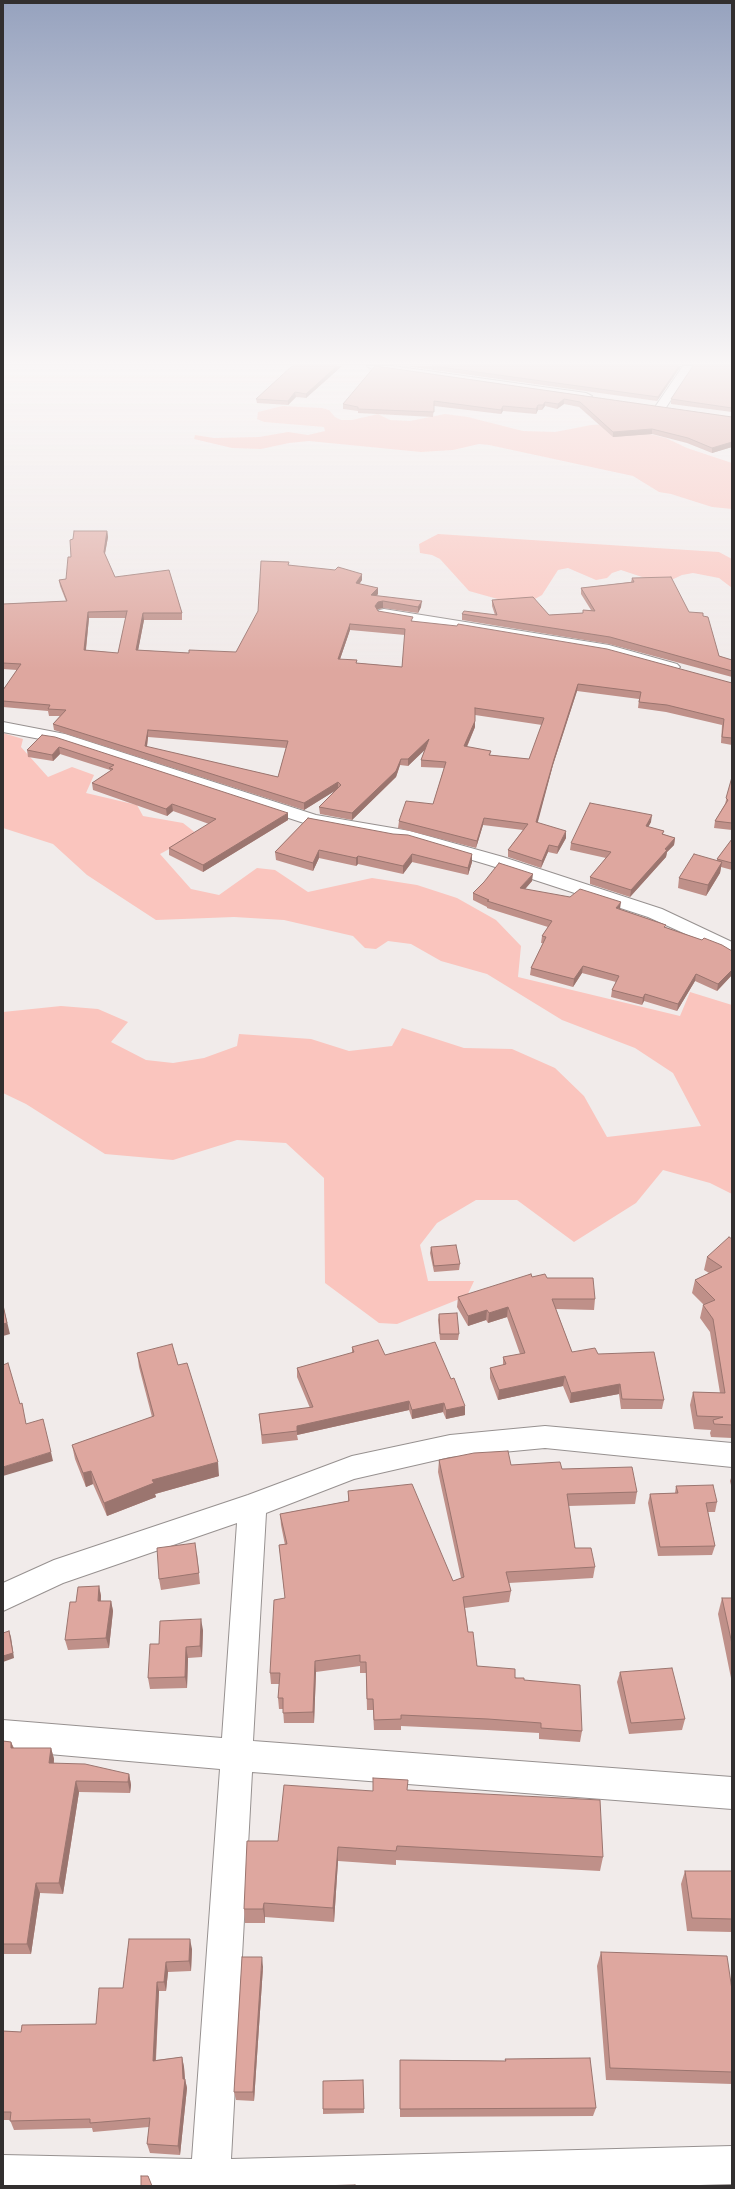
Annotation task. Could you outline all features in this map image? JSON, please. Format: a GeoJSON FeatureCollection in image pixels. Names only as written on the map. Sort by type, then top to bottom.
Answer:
{"type":"FeatureCollection","features":[{"type":"Feature","properties":{"kind":"street"},"geometry":{"type":"LineString","coordinates":[[383,613],[557,640],[609,650],[688,672]]}},
{"type":"Feature","properties":{"kind":"street"},"geometry":{"type":"LineString","coordinates":[[3,727],[59,738],[314,820],[410,836],[496,861],[655,913],[732,949]]}},
{"type":"Feature","properties":{"kind":"street"},"geometry":{"type":"LineString","coordinates":[[3,1598],[54,1573],[252,1506],[352,1468],[450,1446],[545,1437],[732,1455]]}},
{"type":"Feature","properties":{"kind":"street"},"geometry":{"type":"LineString","coordinates":[[210,2183],[252,1506]]}},
{"type":"Feature","properties":{"kind":"street"},"geometry":{"type":"LineString","coordinates":[[3,1735],[237,1755],[732,1793]]}},
{"type":"Feature","properties":{"kind":"street"},"geometry":{"type":"LineString","coordinates":[[3,2174],[210,2183],[732,2165]]}},
{"type":"Feature","properties":{"kind":"shaded area"},"geometry":{"type":"Polygon","coordinates":[[[597,468],[732,468],[732,509],[712,507],[671,494],[659,492],[633,476],[597,468]]]}},
{"type":"Feature","properties":{"kind":"shaded area"},"geometry":{"type":"Polygon","coordinates":[[[438,534],[719,552],[732,559],[732,588],[719,578],[693,573],[682,575],[667,582],[654,581],[621,570],[612,573],[607,578],[596,580],[568,568],[558,570],[542,595],[535,599],[512,603],[469,591],[440,559],[432,555],[420,553],[419,544],[438,534]]]}},
{"type":"Feature","properties":{"kind":"shaded area"},"geometry":{"type":"Polygon","coordinates":[[[3,733],[23,739],[21,747],[48,777],[72,767],[94,775],[86,793],[137,805],[143,816],[183,823],[197,834],[160,854],[191,889],[219,895],[257,868],[275,870],[308,892],[372,878],[417,885],[457,898],[496,920],[521,946],[518,977],[680,1016],[690,992],[732,1005],[732,1194],[710,1183],[663,1170],[636,1203],[574,1242],[517,1200],[476,1200],[437,1223],[420,1245],[428,1281],[474,1281],[467,1296],[397,1324],[379,1323],[325,1283],[324,1178],[286,1143],[237,1140],[173,1160],[105,1154],[26,1104],[3,1093],[3,1012],[61,1006],[98,1009],[128,1022],[111,1042],[146,1060],[173,1063],[204,1058],[237,1046],[239,1034],[311,1039],[349,1051],[392,1046],[402,1028],[464,1048],[512,1049],[555,1068],[584,1096],[607,1137],[701,1126],[673,1073],[635,1048],[562,1020],[487,974],[441,961],[411,944],[388,941],[376,949],[365,948],[353,936],[284,920],[234,917],[156,920],[87,875],[53,844],[3,828],[3,733]]]}},
{"type":"Feature","properties":{"kind":"building"},"geometry":{"type":"Polygon","coordinates":[[[74,531],[107,531],[104,552],[115,577],[169,570],[182,613],[143,613],[136,650],[189,653],[189,650],[236,652],[258,611],[261,561],[289,562],[288,565],[335,570],[338,567],[362,574],[356,583],[378,588],[371,595],[422,601],[418,607],[383,601],[378,602],[375,606],[378,611],[413,617],[411,621],[457,626],[458,624],[607,649],[732,683],[732,738],[722,737],[724,719],[667,705],[639,702],[641,692],[578,684],[536,822],[566,831],[558,847],[549,845],[542,861],[508,850],[528,824],[484,818],[477,841],[399,821],[406,801],[433,804],[446,762],[421,760],[429,739],[408,759],[401,759],[396,771],[352,813],[319,807],[341,785],[338,782],[304,803],[53,724],[66,710],[48,709],[50,705],[3,701],[3,690],[21,664],[3,663],[3,604],[67,601],[59,580],[66,579],[68,557],[71,557],[70,540],[73,539],[74,531]],[[127,611],[88,612],[84,650],[118,653],[127,611]],[[350,624],[338,659],[357,660],[356,663],[402,667],[405,629],[350,624]],[[475,708],[475,721],[464,746],[491,751],[489,755],[529,759],[544,718],[475,708]],[[148,730],[145,746],[278,777],[288,741],[148,730]]]}},
{"type":"Feature","properties":{"kind":"building"},"geometry":{"type":"Polygon","coordinates":[[[671,577],[689,612],[703,613],[703,616],[708,617],[719,656],[732,660],[732,671],[610,637],[462,614],[464,611],[497,615],[492,600],[533,597],[549,615],[583,613],[583,610],[595,611],[581,588],[634,582],[632,578],[671,577]]]}},
{"type":"Feature","properties":{"kind":"building"},"geometry":{"type":"Polygon","coordinates":[[[42,735],[55,737],[288,813],[203,865],[169,848],[216,819],[172,804],[166,809],[92,783],[113,769],[109,768],[114,765],[59,747],[52,755],[27,750],[42,735]]]}},
{"type":"Feature","properties":{"kind":"building"},"geometry":{"type":"Polygon","coordinates":[[[732,777],[732,823],[715,821],[728,800],[726,798],[732,777]]]}},
{"type":"Feature","properties":{"kind":"building"},"geometry":{"type":"Polygon","coordinates":[[[590,803],[652,815],[646,826],[664,831],[662,834],[675,838],[665,849],[667,850],[631,890],[590,877],[611,852],[571,843],[590,803]]]}},
{"type":"Feature","properties":{"kind":"building"},"geometry":{"type":"Polygon","coordinates":[[[308,818],[393,834],[408,835],[472,854],[468,868],[412,854],[403,866],[358,856],[356,858],[319,850],[313,863],[275,852],[308,818]]]}},
{"type":"Feature","properties":{"kind":"building"},"geometry":{"type":"Polygon","coordinates":[[[732,839],[732,863],[717,859],[732,839]]]}},
{"type":"Feature","properties":{"kind":"building"},"geometry":{"type":"Polygon","coordinates":[[[694,854],[722,862],[708,885],[679,878],[694,854]]]}},
{"type":"Feature","properties":{"kind":"building"},"geometry":{"type":"Polygon","coordinates":[[[499,863],[533,874],[520,888],[570,897],[580,889],[621,902],[616,908],[666,925],[664,927],[702,940],[704,938],[722,945],[732,951],[732,970],[718,984],[696,974],[678,1004],[645,994],[643,998],[612,990],[619,976],[583,966],[574,979],[531,968],[546,937],[542,936],[552,921],[487,901],[489,900],[473,893],[499,863]]]}},
{"type":"Feature","properties":{"kind":"building"},"geometry":{"type":"Polygon","coordinates":[[[729,1237],[732,1239],[732,1425],[714,1424],[713,1420],[723,1417],[697,1416],[693,1392],[725,1393],[713,1319],[703,1305],[715,1300],[695,1280],[722,1267],[707,1257],[729,1237]]]}},
{"type":"Feature","properties":{"kind":"building"},"geometry":{"type":"Polygon","coordinates":[[[456,1245],[460,1264],[434,1266],[431,1247],[456,1245]]]}},
{"type":"Feature","properties":{"kind":"building"},"geometry":{"type":"Polygon","coordinates":[[[531,1274],[532,1277],[545,1274],[547,1278],[593,1278],[595,1299],[552,1299],[572,1352],[595,1348],[598,1354],[654,1352],[664,1400],[622,1399],[620,1384],[571,1393],[565,1376],[499,1390],[490,1368],[506,1364],[503,1357],[525,1353],[508,1307],[489,1313],[487,1310],[468,1316],[458,1297],[531,1274]]]}},
{"type":"Feature","properties":{"kind":"building"},"geometry":{"type":"Polygon","coordinates":[[[3,1305],[7,1323],[3,1324],[3,1305]]]}},
{"type":"Feature","properties":{"kind":"building"},"geometry":{"type":"Polygon","coordinates":[[[457,1313],[459,1334],[440,1334],[439,1314],[457,1313]]]}},
{"type":"Feature","properties":{"kind":"building"},"geometry":{"type":"Polygon","coordinates":[[[378,1340],[385,1355],[435,1342],[451,1379],[454,1378],[465,1406],[446,1410],[444,1403],[412,1410],[409,1401],[297,1426],[297,1431],[262,1435],[259,1414],[313,1407],[297,1368],[354,1352],[352,1347],[378,1340]]]}},
{"type":"Feature","properties":{"kind":"building"},"geometry":{"type":"Polygon","coordinates":[[[172,1344],[178,1365],[187,1363],[218,1462],[152,1480],[154,1483],[104,1503],[91,1471],[83,1473],[72,1445],[154,1416],[137,1353],[172,1344]]]}},
{"type":"Feature","properties":{"kind":"building"},"geometry":{"type":"Polygon","coordinates":[[[8,1363],[20,1404],[22,1403],[26,1424],[43,1419],[51,1452],[3,1467],[3,1365],[8,1363]]]}},
{"type":"Feature","properties":{"kind":"building"},"geometry":{"type":"Polygon","coordinates":[[[508,1451],[511,1465],[560,1462],[562,1469],[632,1467],[637,1492],[567,1494],[575,1548],[591,1548],[595,1567],[506,1572],[511,1591],[463,1597],[468,1632],[473,1632],[477,1666],[515,1669],[515,1678],[524,1678],[524,1680],[580,1685],[582,1731],[541,1728],[541,1723],[488,1719],[401,1715],[401,1719],[374,1720],[373,1699],[367,1699],[366,1662],[360,1662],[360,1655],[315,1661],[313,1712],[283,1713],[283,1698],[278,1698],[280,1673],[270,1673],[274,1600],[285,1598],[279,1545],[287,1544],[280,1514],[349,1501],[348,1491],[412,1484],[453,1581],[464,1577],[439,1460],[474,1453],[508,1451]]]}},
{"type":"Feature","properties":{"kind":"building"},"geometry":{"type":"Polygon","coordinates":[[[713,1485],[717,1502],[706,1503],[715,1546],[660,1547],[650,1494],[678,1493],[676,1486],[713,1485]]]}},
{"type":"Feature","properties":{"kind":"building"},"geometry":{"type":"Polygon","coordinates":[[[195,1543],[199,1573],[159,1579],[157,1548],[195,1543]]]}},
{"type":"Feature","properties":{"kind":"building"},"geometry":{"type":"Polygon","coordinates":[[[99,1586],[98,1601],[111,1601],[106,1638],[65,1640],[70,1602],[76,1602],[78,1587],[99,1586]]]}},
{"type":"Feature","properties":{"kind":"building"},"geometry":{"type":"Polygon","coordinates":[[[722,1598],[732,1598],[732,1644],[722,1598]]]}},
{"type":"Feature","properties":{"kind":"building"},"geometry":{"type":"Polygon","coordinates":[[[201,1619],[200,1646],[186,1647],[185,1677],[148,1678],[150,1644],[159,1644],[160,1621],[201,1619]]]}},
{"type":"Feature","properties":{"kind":"building"},"geometry":{"type":"Polygon","coordinates":[[[9,1631],[13,1653],[3,1656],[3,1633],[9,1631]]]}},
{"type":"Feature","properties":{"kind":"building"},"geometry":{"type":"Polygon","coordinates":[[[672,1668],[685,1719],[631,1723],[620,1672],[672,1668]]]}},
{"type":"Feature","properties":{"kind":"building"},"geometry":{"type":"Polygon","coordinates":[[[3,1741],[11,1742],[11,1748],[51,1748],[49,1763],[85,1764],[129,1774],[128,1782],[76,1781],[59,1883],[36,1883],[27,1944],[3,1944],[3,1741]]]}},
{"type":"Feature","properties":{"kind":"building"},"geometry":{"type":"Polygon","coordinates":[[[373,1778],[408,1780],[407,1790],[600,1800],[603,1857],[397,1846],[396,1851],[338,1847],[333,1908],[264,1903],[263,1909],[244,1909],[247,1841],[278,1841],[284,1785],[373,1791],[373,1778]]]}},
{"type":"Feature","properties":{"kind":"building"},"geometry":{"type":"Polygon","coordinates":[[[685,1871],[732,1871],[732,1919],[692,1918],[685,1871]]]}},
{"type":"Feature","properties":{"kind":"building"},"geometry":{"type":"Polygon","coordinates":[[[129,1939],[190,1939],[189,1961],[166,1962],[164,1982],[157,1982],[153,2061],[182,2057],[183,2079],[185,2079],[178,2146],[147,2144],[150,2118],[90,2123],[90,2119],[10,2121],[11,2112],[3,2112],[3,2031],[21,2032],[22,2025],[96,2024],[99,1988],[123,1988],[129,1939]]]}},
{"type":"Feature","properties":{"kind":"building"},"geometry":{"type":"Polygon","coordinates":[[[601,1952],[727,1956],[732,1990],[732,2072],[610,2068],[601,1952]]]}},
{"type":"Feature","properties":{"kind":"building"},"geometry":{"type":"Polygon","coordinates":[[[242,1957],[262,1957],[253,2092],[234,2092],[242,1957]]]}},
{"type":"Feature","properties":{"kind":"building"},"geometry":{"type":"Polygon","coordinates":[[[590,2058],[596,2108],[400,2109],[400,2060],[506,2061],[505,2059],[590,2058]]]}},
{"type":"Feature","properties":{"kind":"building"},"geometry":{"type":"Polygon","coordinates":[[[363,2080],[364,2109],[323,2109],[323,2081],[363,2080]]]}},
{"type":"Feature","properties":{"kind":"building"},"geometry":{"type":"Polygon","coordinates":[[[141,2176],[148,2176],[152,2186],[141,2186],[141,2176]]]}},
{"type":"Feature","properties":{"kind":"building"},"geometry":{"type":"Polygon","coordinates":[[[355,2185],[355,2186],[317,2186],[355,2185]]]}}]}
